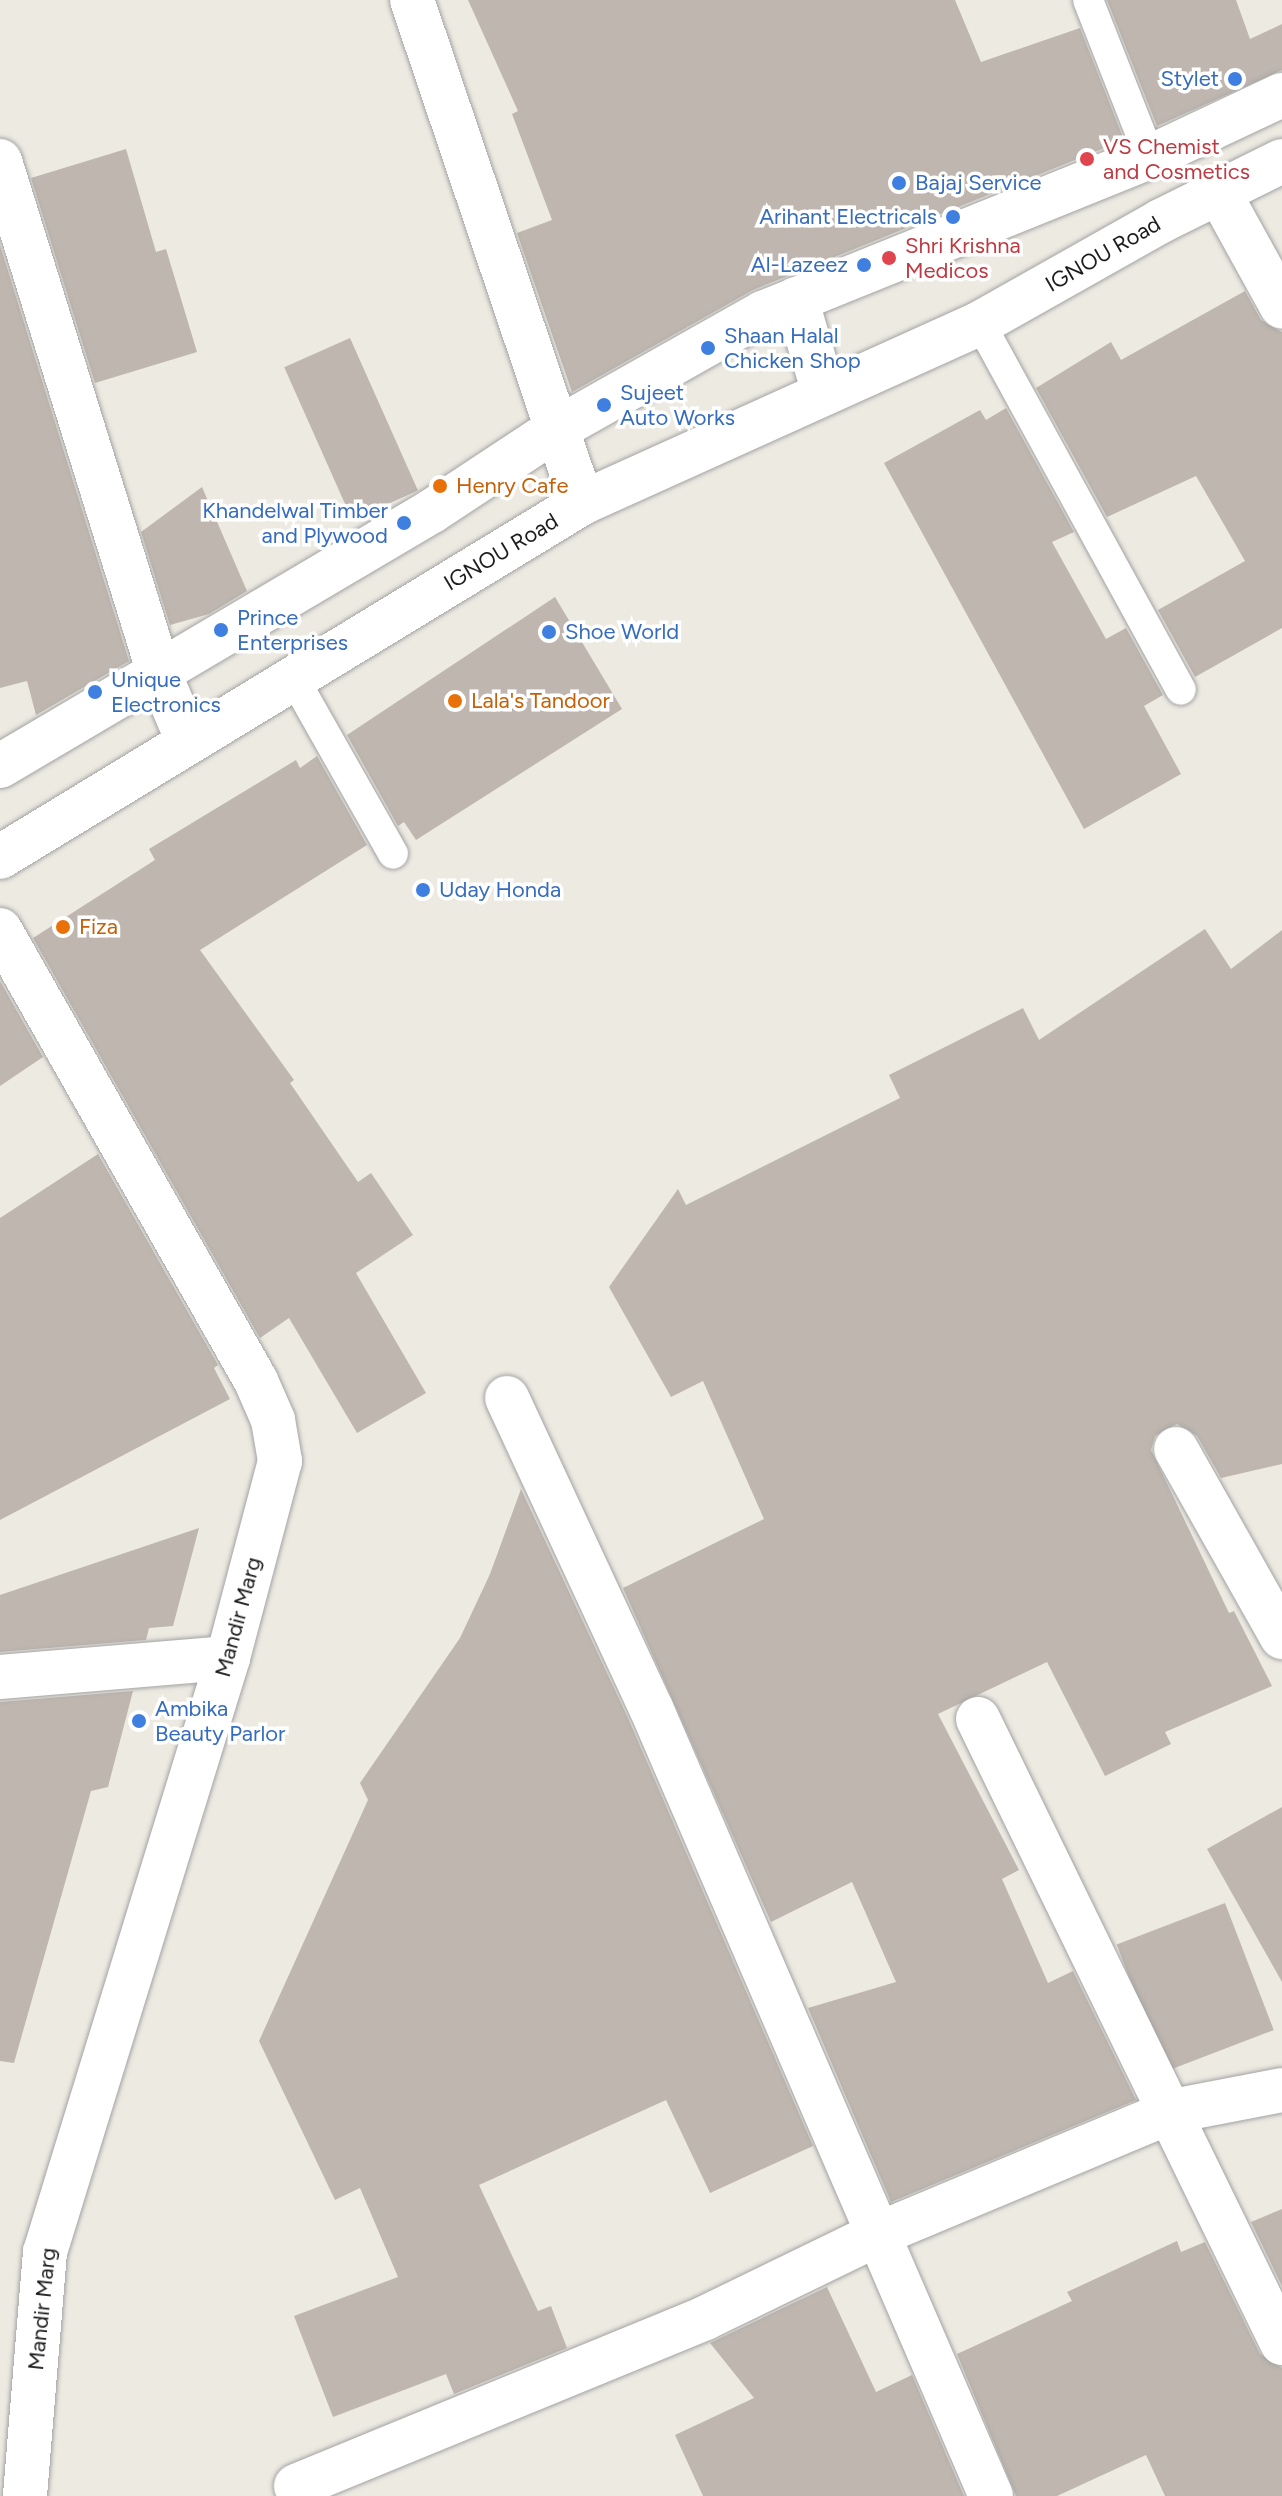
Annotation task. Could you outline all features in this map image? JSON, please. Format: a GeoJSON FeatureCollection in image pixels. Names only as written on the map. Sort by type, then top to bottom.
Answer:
{"type":"FeatureCollection","features":[{"type":"Feature","properties":{"kind":"street"},"geometry":{"type":"LineString","coordinates":[[412,0],[582,503]]}},
{"type":"Feature","properties":{"kind":"street"},"geometry":{"type":"LineString","coordinates":[[0,766],[432,511],[555,430],[796,299],[1150,157],[1282,95]]}},
{"type":"Feature","properties":{"kind":"street"},"geometry":{"type":"LineString","coordinates":[[0,161],[159,673],[187,739]]}},
{"type":"Feature","properties":{"kind":"street","name":"IGNOU Road"},"geometry":{"type":"LineString","coordinates":[[0,857],[187,739],[582,503],[980,323],[1218,191],[1282,161]]}},
{"type":"Feature","properties":{"kind":"street"},"geometry":{"type":"LineString","coordinates":[[1218,191],[1282,307]]}},
{"type":"Feature","properties":{"kind":"street"},"geometry":{"type":"LineString","coordinates":[[796,299],[824,393]]}},
{"type":"Feature","properties":{"kind":"street","name":"Mandir Marg"},"geometry":{"type":"LineString","coordinates":[[0,930],[273,1420],[280,1461],[228,1658],[45,2252],[25,2496]]}},
{"type":"Feature","properties":{"kind":"street"},"geometry":{"type":"LineString","coordinates":[[507,1398],[645,1694],[991,2496]]}},
{"type":"Feature","properties":{"kind":"street"},"geometry":{"type":"LineString","coordinates":[[1176,1449],[1282,1637]]}},
{"type":"Feature","properties":{"kind":"street"},"geometry":{"type":"LineString","coordinates":[[0,1677],[228,1658]]}},
{"type":"Feature","properties":{"kind":"street"},"geometry":{"type":"LineString","coordinates":[[978,1719],[1173,2111],[1282,2343]]}},
{"type":"Feature","properties":{"kind":"street"},"geometry":{"type":"LineString","coordinates":[[296,2486],[705,2318],[876,2235],[1173,2111],[1282,2090]]}},
{"type":"Feature","properties":{"kind":"lane"},"geometry":{"type":"LineString","coordinates":[[1088,0],[1150,157]]}},
{"type":"Feature","properties":{"kind":"lane"},"geometry":{"type":"LineString","coordinates":[[980,323],[1181,690]]}},
{"type":"Feature","properties":{"kind":"lane"},"geometry":{"type":"LineString","coordinates":[[293,677],[393,854]]}},
{"type":"Feature","properties":{"kind":"building"},"geometry":{"type":"Polygon","coordinates":[[[468,0],[955,0],[981,62],[1080,28],[1124,140],[753,290],[572,392],[517,233],[552,220],[512,114],[518,111],[468,0]]]}},
{"type":"Feature","properties":{"kind":"building"},"geometry":{"type":"Polygon","coordinates":[[[1107,0],[1236,0],[1250,39],[1282,24],[1282,70],[1157,126],[1107,0]]]}},
{"type":"Feature","properties":{"kind":"building"},"geometry":{"type":"Polygon","coordinates":[[[126,149],[156,252],[166,249],[197,352],[95,383],[31,178],[126,149]]]}},
{"type":"Feature","properties":{"kind":"building"},"geometry":{"type":"Polygon","coordinates":[[[0,245],[129,661],[36,715],[27,681],[0,688],[0,245]]]}},
{"type":"Feature","properties":{"kind":"building"},"geometry":{"type":"Polygon","coordinates":[[[1245,291],[1261,320],[1282,332],[1282,628],[1195,677],[1158,610],[1245,561],[1196,476],[1107,517],[1036,388],[1111,342],[1121,360],[1245,291]]]}},
{"type":"Feature","properties":{"kind":"building"},"geometry":{"type":"Polygon","coordinates":[[[350,338],[418,491],[352,520],[284,367],[350,338]]]}},
{"type":"Feature","properties":{"kind":"building"},"geometry":{"type":"Polygon","coordinates":[[[1006,408],[1074,532],[1052,542],[1106,639],[1126,628],[1163,695],[1144,706],[1181,774],[1084,829],[884,463],[980,410],[986,420],[1006,408]]]}},
{"type":"Feature","properties":{"kind":"building"},"geometry":{"type":"Polygon","coordinates":[[[202,487],[247,591],[209,614],[170,625],[141,532],[202,487]]]}},
{"type":"Feature","properties":{"kind":"building"},"geometry":{"type":"Polygon","coordinates":[[[555,597],[622,709],[416,840],[404,822],[398,826],[347,735],[555,597]]]}},
{"type":"Feature","properties":{"kind":"building"},"geometry":{"type":"Polygon","coordinates":[[[317,756],[367,845],[200,950],[294,1080],[290,1083],[358,1182],[371,1173],[413,1235],[356,1273],[426,1393],[357,1433],[289,1318],[260,1338],[33,938],[155,860],[149,849],[296,760],[300,768],[317,756]]]}},
{"type":"Feature","properties":{"kind":"building"},"geometry":{"type":"Polygon","coordinates":[[[1205,929],[1231,969],[1282,930],[1282,1464],[1221,1478],[1197,1436],[1177,1424],[1155,1436],[1151,1450],[1229,1613],[1234,1611],[1272,1686],[1165,1732],[1171,1744],[1105,1776],[1047,1662],[938,1714],[1019,1870],[1002,1879],[1048,1983],[1073,1971],[1136,2100],[891,2202],[808,2008],[896,1982],[852,1882],[771,1922],[623,1588],[764,1519],[703,1381],[671,1397],[609,1287],[678,1189],[686,1205],[900,1098],[889,1075],[1023,1008],[1039,1040],[1205,929]]]}},
{"type":"Feature","properties":{"kind":"building"},"geometry":{"type":"Polygon","coordinates":[[[0,981],[43,1057],[0,1086],[0,981]]]}},
{"type":"Feature","properties":{"kind":"building"},"geometry":{"type":"Polygon","coordinates":[[[98,1154],[218,1365],[214,1368],[230,1399],[0,1520],[0,1218],[98,1154]]]}},
{"type":"Feature","properties":{"kind":"building"},"geometry":{"type":"Polygon","coordinates":[[[521,1489],[628,1718],[813,2146],[710,2193],[666,2100],[479,2185],[538,2311],[551,2306],[567,2348],[454,2394],[446,2374],[333,2417],[294,2316],[398,2277],[360,2188],[335,2200],[259,2041],[368,1800],[360,1783],[460,1638],[490,1574],[521,1489]]]}},
{"type":"Feature","properties":{"kind":"building"},"geometry":{"type":"Polygon","coordinates":[[[199,1528],[173,1626],[149,1628],[146,1640],[0,1652],[0,1595],[199,1528]]]}},
{"type":"Feature","properties":{"kind":"building"},"geometry":{"type":"Polygon","coordinates":[[[133,1691],[108,1787],[91,1791],[14,2063],[0,2061],[0,1702],[133,1691]]]}},
{"type":"Feature","properties":{"kind":"building"},"geometry":{"type":"Polygon","coordinates":[[[1282,1807],[1282,1982],[1207,1849],[1282,1807]]]}},
{"type":"Feature","properties":{"kind":"building"},"geometry":{"type":"Polygon","coordinates":[[[1225,1903],[1274,2030],[1165,2072],[1117,1945],[1225,1903]]]}},
{"type":"Feature","properties":{"kind":"building"},"geometry":{"type":"Polygon","coordinates":[[[1282,2209],[1282,2286],[1251,2222],[1282,2209]]]}},
{"type":"Feature","properties":{"kind":"building"},"geometry":{"type":"Polygon","coordinates":[[[1177,2241],[1181,2252],[1205,2242],[1260,2354],[1282,2368],[1282,2496],[1165,2496],[1146,2455],[1057,2496],[1016,2496],[957,2354],[1072,2301],[1067,2292],[1177,2241]]]}},
{"type":"Feature","properties":{"kind":"building"},"geometry":{"type":"Polygon","coordinates":[[[827,2287],[876,2392],[912,2375],[964,2496],[703,2496],[675,2435],[754,2398],[710,2343],[827,2287]]]}},
{"type":"Feature","properties":{"kind":"place","name":"Stylet"},"geometry":{"type":"Point","coordinates":[1235,79]}},
{"type":"Feature","properties":{"kind":"place","name":"VS Chemist and Cosmetics"},"geometry":{"type":"Point","coordinates":[1087,159]}},
{"type":"Feature","properties":{"kind":"place","name":"Bajaj Service"},"geometry":{"type":"Point","coordinates":[899,183]}},
{"type":"Feature","properties":{"kind":"place","name":"Arihant Electricals"},"geometry":{"type":"Point","coordinates":[953,217]}},
{"type":"Feature","properties":{"kind":"place","name":"Shri Krishna Medicos"},"geometry":{"type":"Point","coordinates":[889,258]}},
{"type":"Feature","properties":{"kind":"place","name":"Al-Lazeez"},"geometry":{"type":"Point","coordinates":[864,265]}},
{"type":"Feature","properties":{"kind":"place","name":"Shaan Halal Chicken Shop"},"geometry":{"type":"Point","coordinates":[708,348]}},
{"type":"Feature","properties":{"kind":"place","name":"Sujeet Auto Works"},"geometry":{"type":"Point","coordinates":[604,405]}},
{"type":"Feature","properties":{"kind":"place","name":"Henry Cafe"},"geometry":{"type":"Point","coordinates":[440,486]}},
{"type":"Feature","properties":{"kind":"place","name":"Khandelwal Timber and Plywood"},"geometry":{"type":"Point","coordinates":[404,523]}},
{"type":"Feature","properties":{"kind":"place","name":"Prince Enterprises"},"geometry":{"type":"Point","coordinates":[221,630]}},
{"type":"Feature","properties":{"kind":"place","name":"Shoe World"},"geometry":{"type":"Point","coordinates":[549,632]}},
{"type":"Feature","properties":{"kind":"place","name":"Unique Electronics"},"geometry":{"type":"Point","coordinates":[95,692]}},
{"type":"Feature","properties":{"kind":"place","name":"Lala's Tandoor"},"geometry":{"type":"Point","coordinates":[455,701]}},
{"type":"Feature","properties":{"kind":"place","name":"Uday Honda"},"geometry":{"type":"Point","coordinates":[423,890]}},
{"type":"Feature","properties":{"kind":"place","name":"Fiza"},"geometry":{"type":"Point","coordinates":[63,927]}},
{"type":"Feature","properties":{"kind":"place","name":"Ambika Beauty Parlor"},"geometry":{"type":"Point","coordinates":[139,1721]}}]}
